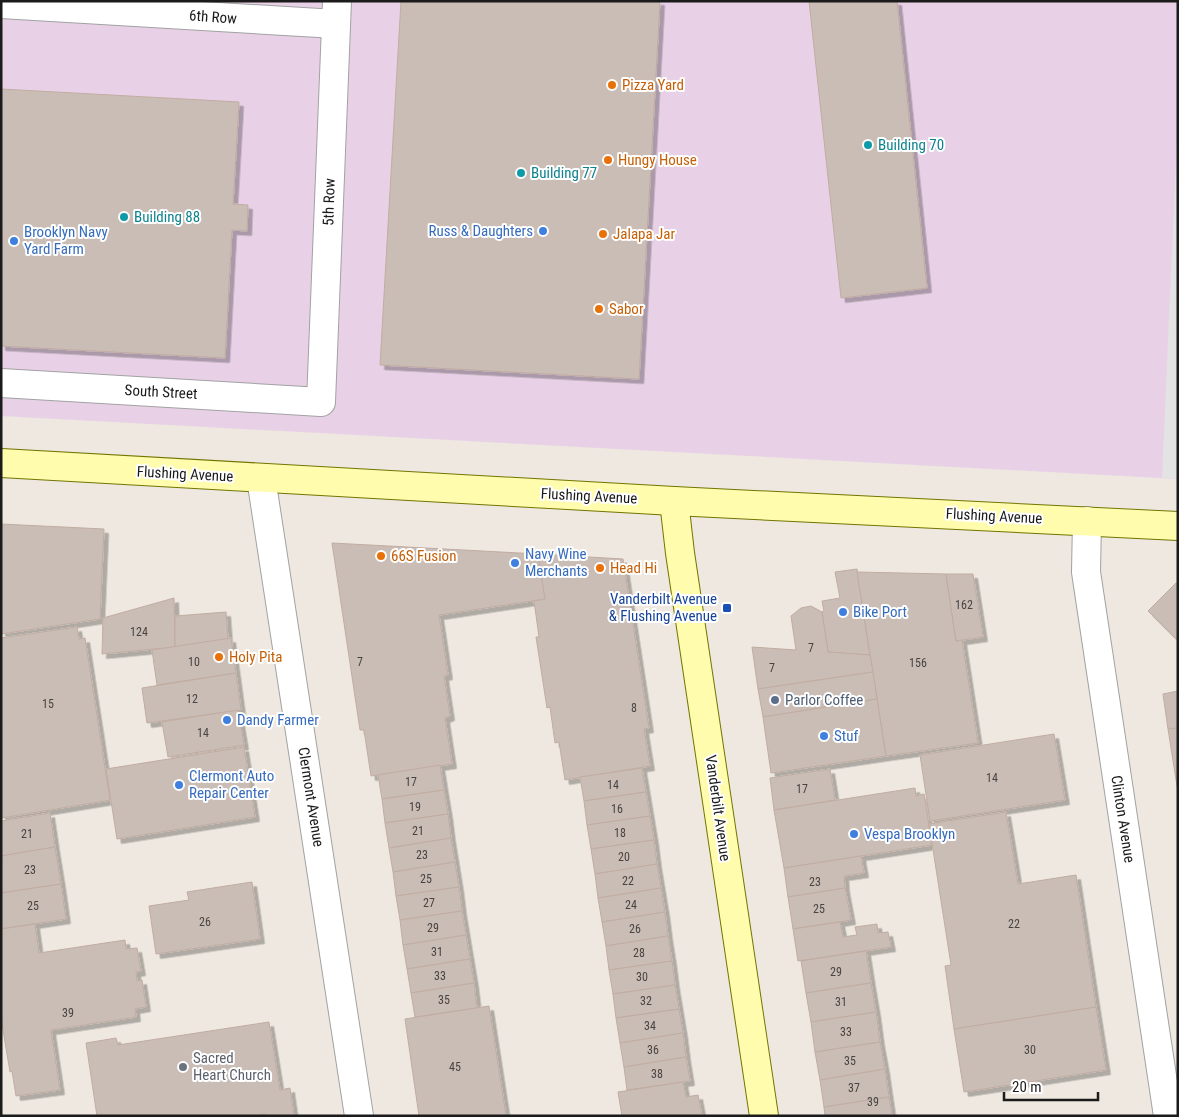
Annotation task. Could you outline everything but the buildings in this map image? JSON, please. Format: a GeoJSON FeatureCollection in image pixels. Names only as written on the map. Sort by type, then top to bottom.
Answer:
{"type":"FeatureCollection","features":[{"type":"Feature","properties":{"kind":"main road","name":"Flushing Avenue"},"geometry":{"type":"LineString","coordinates":[[1,463],[674,501],[1178,526]]}},
{"type":"Feature","properties":{"kind":"main road","name":"Vanderbilt Avenue"},"geometry":{"type":"LineString","coordinates":[[674,501],[680,554],[764,1116]]}},
{"type":"Feature","properties":{"kind":"street","name":"6th Row"},"geometry":{"type":"LineString","coordinates":[[1,4],[336,13]]}},
{"type":"Feature","properties":{"kind":"street","name":"5th Row"},"geometry":{"type":"LineString","coordinates":[[321,402],[336,13]]}},
{"type":"Feature","properties":{"kind":"street","name":"South Street"},"geometry":{"type":"LineString","coordinates":[[1,383],[321,402]]}},
{"type":"Feature","properties":{"kind":"street","name":"Clermont Avenue"},"geometry":{"type":"LineString","coordinates":[[261,478],[359,1116]]}},
{"type":"Feature","properties":{"kind":"street","name":"Clinton Avenue"},"geometry":{"type":"LineString","coordinates":[[1087,521],[1086,572],[1168,1116]]}},
{"type":"Feature","properties":{"kind":"shaded area"},"geometry":{"type":"Polygon","coordinates":[[[1,1],[1178,1],[1178,479],[1,416],[1,1]]]}},
{"type":"Feature","properties":{"kind":"shaded area"},"geometry":{"type":"Polygon","coordinates":[[[1178,113],[1178,479],[1162,478],[1178,113]]]}},
{"type":"Feature","properties":{"kind":"place","name":"Pizza Yard"},"geometry":{"type":"Point","coordinates":[612,85]}},
{"type":"Feature","properties":{"kind":"place","name":"Building 70"},"geometry":{"type":"Point","coordinates":[868,145]}},
{"type":"Feature","properties":{"kind":"place","name":"Hungy House"},"geometry":{"type":"Point","coordinates":[608,160]}},
{"type":"Feature","properties":{"kind":"place","name":"Building 77"},"geometry":{"type":"Point","coordinates":[521,173]}},
{"type":"Feature","properties":{"kind":"place","name":"Building 88"},"geometry":{"type":"Point","coordinates":[124,217]}},
{"type":"Feature","properties":{"kind":"place","name":"Russ & Daughters"},"geometry":{"type":"Point","coordinates":[543,231]}},
{"type":"Feature","properties":{"kind":"place","name":"Jalapa Jar"},"geometry":{"type":"Point","coordinates":[603,234]}},
{"type":"Feature","properties":{"kind":"place","name":"Brooklyn Navy Yard Farm"},"geometry":{"type":"Point","coordinates":[14,241]}},
{"type":"Feature","properties":{"kind":"place","name":"Sabor"},"geometry":{"type":"Point","coordinates":[599,309]}},
{"type":"Feature","properties":{"kind":"place","name":"66S Fusion"},"geometry":{"type":"Point","coordinates":[381,556]}},
{"type":"Feature","properties":{"kind":"place","name":"Navy Wine Merchants"},"geometry":{"type":"Point","coordinates":[515,563]}},
{"type":"Feature","properties":{"kind":"place","name":"Head Hi"},"geometry":{"type":"Point","coordinates":[600,568]}},
{"type":"Feature","properties":{"kind":"place","name":"Vanderbilt Avenue & Flushing Avenue"},"geometry":{"type":"Point","coordinates":[727,608]}},
{"type":"Feature","properties":{"kind":"place","name":"Bike Port"},"geometry":{"type":"Point","coordinates":[843,612]}},
{"type":"Feature","properties":{"kind":"place","name":"Holy Pita"},"geometry":{"type":"Point","coordinates":[219,657]}},
{"type":"Feature","properties":{"kind":"place","name":"Parlor Coffee"},"geometry":{"type":"Point","coordinates":[775,700]}},
{"type":"Feature","properties":{"kind":"place","name":"Dandy Farmer"},"geometry":{"type":"Point","coordinates":[227,720]}},
{"type":"Feature","properties":{"kind":"place","name":"Stuf"},"geometry":{"type":"Point","coordinates":[824,736]}},
{"type":"Feature","properties":{"kind":"place","name":"Clermont Auto Repair Center"},"geometry":{"type":"Point","coordinates":[179,785]}},
{"type":"Feature","properties":{"kind":"place","name":"Vespa Brooklyn"},"geometry":{"type":"Point","coordinates":[854,834]}},
{"type":"Feature","properties":{"kind":"place","name":"Sacred Heart Church"},"geometry":{"type":"Point","coordinates":[183,1067]}}]}
